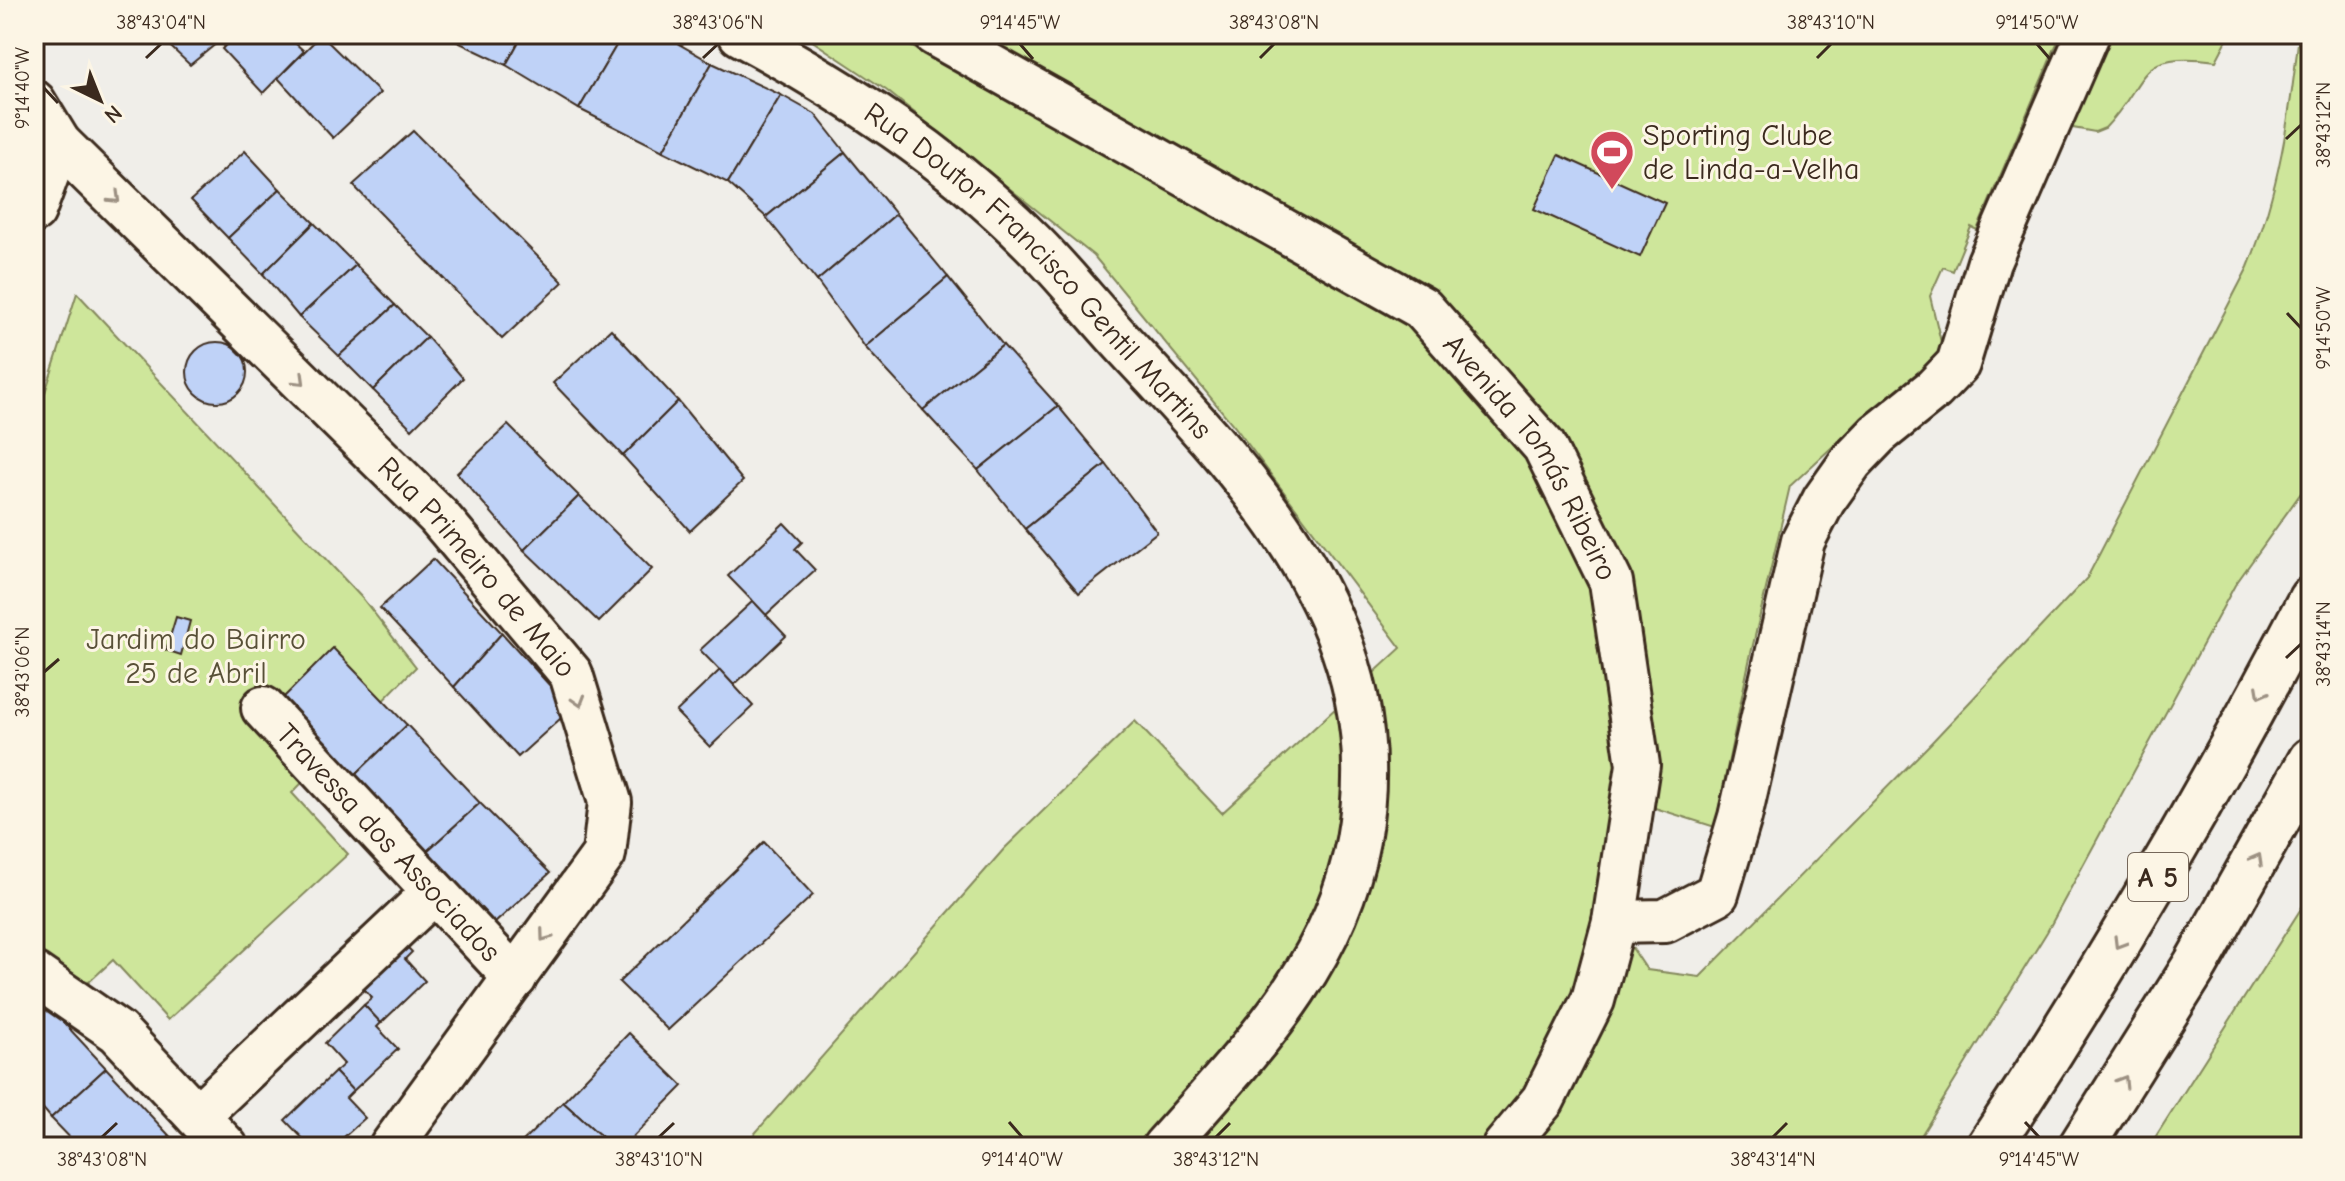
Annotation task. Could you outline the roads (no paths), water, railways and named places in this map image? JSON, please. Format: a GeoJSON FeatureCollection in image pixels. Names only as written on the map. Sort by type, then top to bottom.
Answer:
{"type":"FeatureCollection","features":[{"type":"Feature","properties":{"kind":"highway","name":"A 5"},"geometry":{"type":"LineString","coordinates":[[1989,1147],[2138,910],[2223,764],[2311,599]]}},
{"type":"Feature","properties":{"kind":"highway","name":"A 5"},"geometry":{"type":"LineString","coordinates":[[2081,1147],[2196,964],[2311,760]]}},
{"type":"Feature","properties":{"kind":"street","name":"Rua Doutor Francisco Gentil Martins"},"geometry":{"type":"LineString","coordinates":[[740,34],[879,115],[986,199],[1035,245],[1228,456],[1269,510],[1328,612],[1351,672],[1365,750],[1356,848],[1338,911],[1305,979],[1270,1027],[1164,1147]]}},
{"type":"Feature","properties":{"kind":"street","name":"Avenida Tomás Ribeiro"},"geometry":{"type":"LineString","coordinates":[[934,34],[1422,308],[1544,446],[1611,582],[1638,765],[1614,922],[1593,1000],[1543,1100],[1504,1147]]}},
{"type":"Feature","properties":{"kind":"street"},"geometry":{"type":"LineString","coordinates":[[1614,922],[1665,921],[1717,894],[1740,817],[1803,541],[1824,500],[1851,462],[1878,434],[1934,389],[1958,364],[1989,262],[2088,34]]}},
{"type":"Feature","properties":{"kind":"street","name":"Rua Primeiro de Maio"},"geometry":{"type":"LineString","coordinates":[[34,102],[59,143],[438,516],[571,674],[610,802],[604,854],[391,1147]]}},
{"type":"Feature","properties":{"kind":"street"},"geometry":{"type":"LineString","coordinates":[[34,211],[59,143]]}},
{"type":"Feature","properties":{"kind":"street","name":"Travessa dos Associados"},"geometry":{"type":"LineString","coordinates":[[263,708],[515,978]]}},
{"type":"Feature","properties":{"kind":"street"},"geometry":{"type":"LineString","coordinates":[[197,1116],[434,892]]}},
{"type":"Feature","properties":{"kind":"street"},"geometry":{"type":"LineString","coordinates":[[34,974],[118,1032],[226,1147]]}},
{"type":"Feature","properties":{"kind":"place","name":"Sporting Clube de Linda-a-Velha"},"geometry":{"type":"Point","coordinates":[1612,191]}},
{"type":"Feature","properties":{"kind":"park label","name":"Jardim do Bairro 25 de Abril"},"geometry":{"type":"Point","coordinates":[196,656]}}]}
